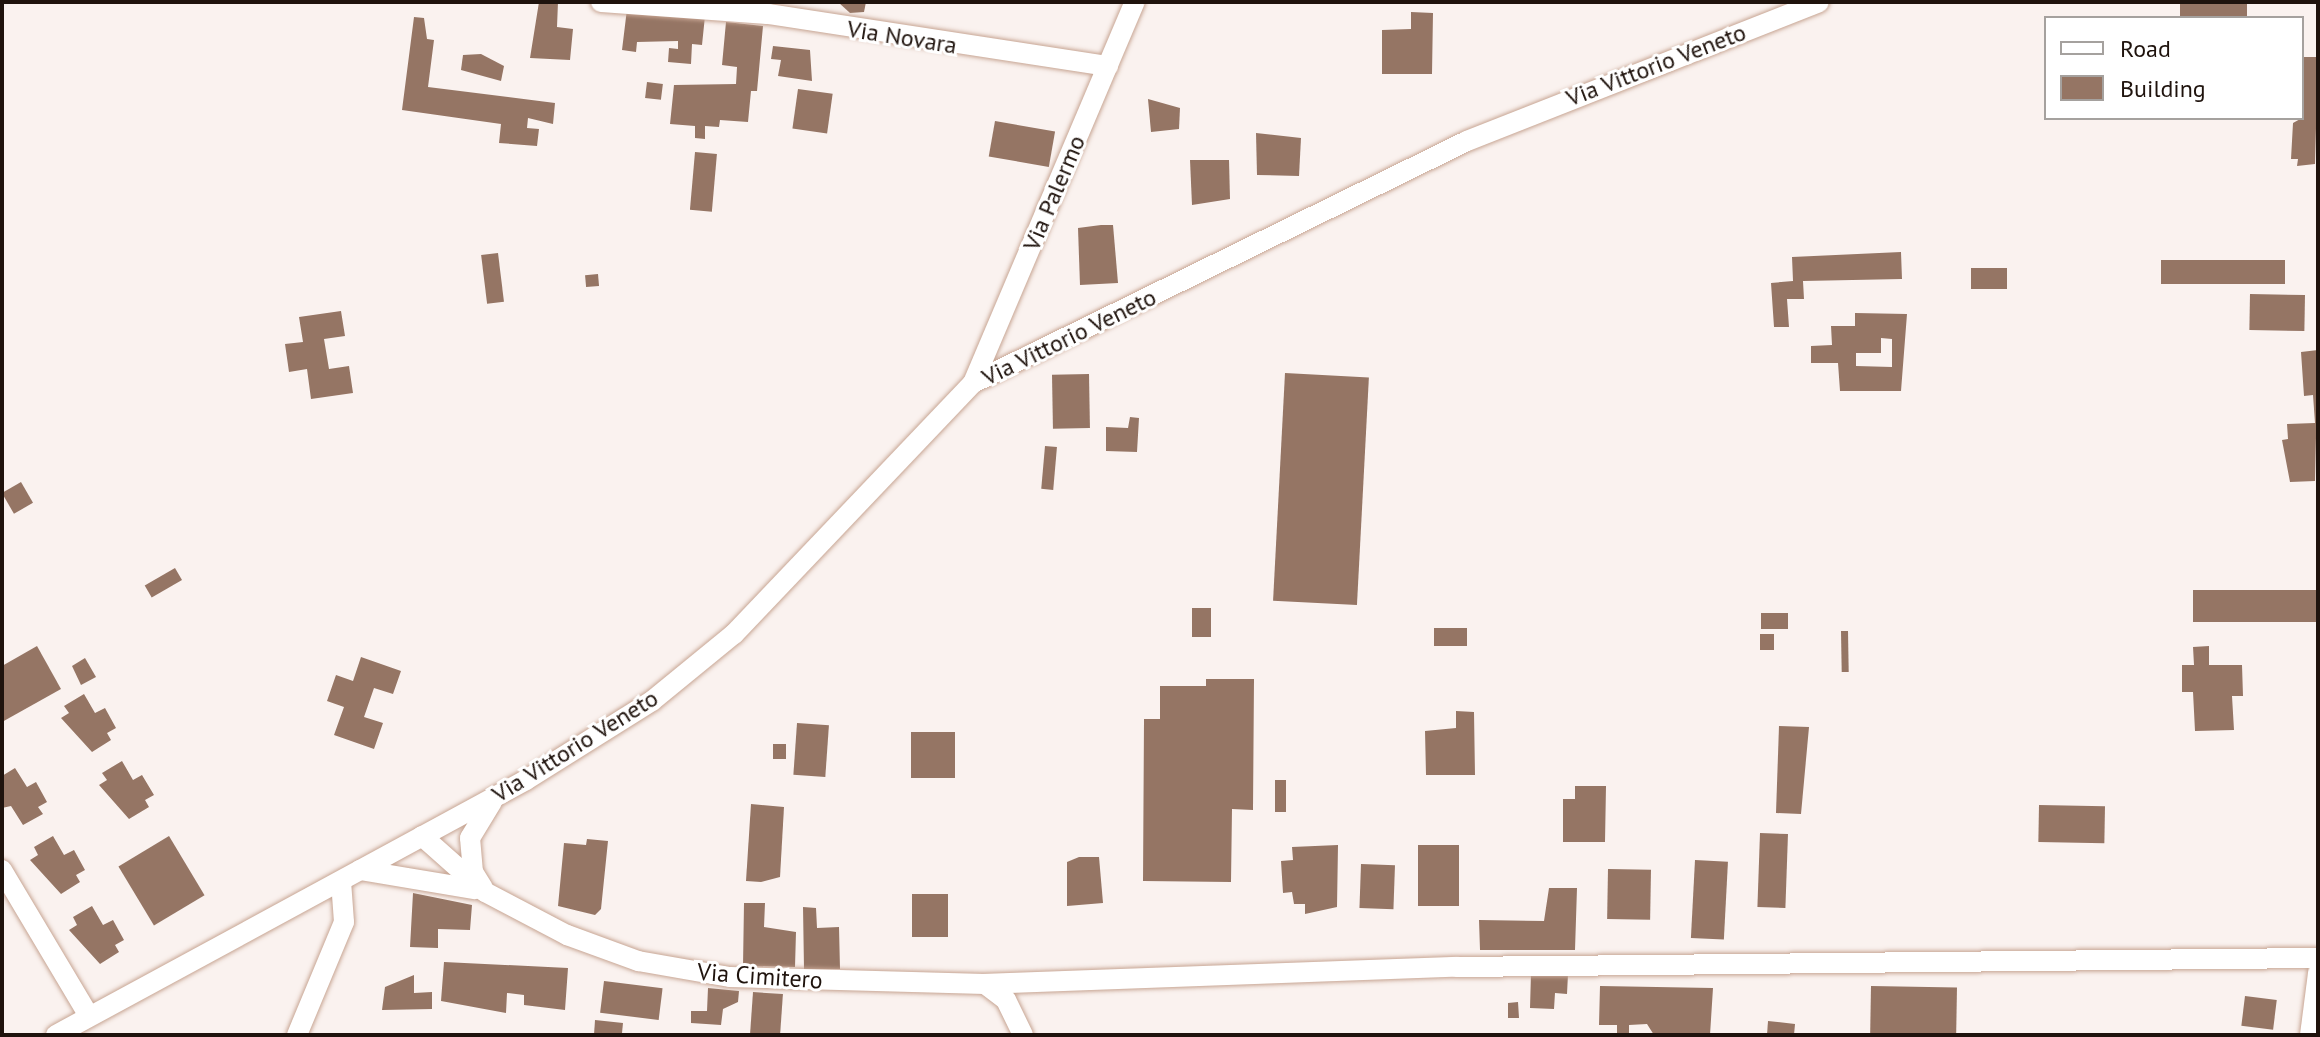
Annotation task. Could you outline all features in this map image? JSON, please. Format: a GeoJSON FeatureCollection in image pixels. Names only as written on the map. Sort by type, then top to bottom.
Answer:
{"type":"FeatureCollection","features":[{"type":"Feature","properties":{"kind":"street","name":"Via Novara"},"geometry":{"type":"LineString","coordinates":[[601,2],[768,14],[1108,66]]}},
{"type":"Feature","properties":{"kind":"street","name":"Via Palermo"},"geometry":{"type":"LineString","coordinates":[[973,383],[1135,2]]}},
{"type":"Feature","properties":{"kind":"street","name":"Via Vittorio Veneto"},"geometry":{"type":"LineString","coordinates":[[56,1035],[499,794],[652,701],[734,634],[973,383],[1467,141],[1819,2]]}},
{"type":"Feature","properties":{"kind":"street"},"geometry":{"type":"LineString","coordinates":[[485,892],[473,872],[470,838],[499,794]]}},
{"type":"Feature","properties":{"kind":"street","name":"Via Cimitero"},"geometry":{"type":"LineString","coordinates":[[422,836],[485,892],[567,935],[693,972],[985,984],[1456,967],[2318,958]]}},
{"type":"Feature","properties":{"kind":"street"},"geometry":{"type":"LineString","coordinates":[[2,870],[89,1016]]}},
{"type":"Feature","properties":{"kind":"street","name":"Via Cimitero"},"geometry":{"type":"LineString","coordinates":[[360,870],[485,892]]}},
{"type":"Feature","properties":{"kind":"street"},"geometry":{"type":"LineString","coordinates":[[297,1035],[344,922],[341,881]]}},
{"type":"Feature","properties":{"kind":"street"},"geometry":{"type":"LineString","coordinates":[[2310,1035],[2318,973]]}},
{"type":"Feature","properties":{"kind":"street"},"geometry":{"type":"LineString","coordinates":[[985,984],[1006,1000],[1023,1035]]}},
{"type":"Feature","properties":{"kind":"building"},"geometry":{"type":"Polygon","coordinates":[[[539,2],[558,2],[557,27],[573,29],[570,60],[530,58],[539,2]]]}},
{"type":"Feature","properties":{"kind":"building"},"geometry":{"type":"Polygon","coordinates":[[[838,2],[866,2],[864,12],[850,13],[838,2]]]}},
{"type":"Feature","properties":{"kind":"building"},"geometry":{"type":"Polygon","coordinates":[[[2180,2],[2247,2],[2247,16],[2180,16],[2180,2]]]}},
{"type":"Feature","properties":{"kind":"building"},"geometry":{"type":"Polygon","coordinates":[[[627,9],[705,16],[702,45],[692,44],[691,64],[668,62],[669,48],[678,49],[678,41],[637,42],[636,52],[622,50],[627,9]]]}},
{"type":"Feature","properties":{"kind":"building"},"geometry":{"type":"Polygon","coordinates":[[[1411,12],[1433,13],[1432,74],[1382,74],[1382,30],[1411,29],[1411,12]]]}},
{"type":"Feature","properties":{"kind":"building"},"geometry":{"type":"Polygon","coordinates":[[[414,17],[424,18],[427,39],[434,40],[428,87],[555,103],[553,124],[528,118],[527,128],[539,129],[537,146],[499,143],[501,124],[402,110],[414,17]]]}},
{"type":"Feature","properties":{"kind":"building"},"geometry":{"type":"Polygon","coordinates":[[[726,22],[763,26],[757,91],[751,91],[748,122],[720,120],[719,127],[705,126],[705,139],[695,138],[695,126],[670,124],[674,85],[736,84],[737,67],[722,65],[726,22]]]}},
{"type":"Feature","properties":{"kind":"building"},"geometry":{"type":"Polygon","coordinates":[[[773,46],[810,50],[812,81],[778,76],[781,60],[771,59],[773,46]]]}},
{"type":"Feature","properties":{"kind":"building"},"geometry":{"type":"Polygon","coordinates":[[[481,54],[504,66],[501,81],[461,70],[463,55],[481,54]]]}},
{"type":"Feature","properties":{"kind":"building"},"geometry":{"type":"Polygon","coordinates":[[[2304,57],[2318,57],[2315,164],[2297,166],[2298,159],[2291,159],[2293,123],[2304,120],[2304,57]]]}},
{"type":"Feature","properties":{"kind":"building"},"geometry":{"type":"Polygon","coordinates":[[[647,82],[663,84],[661,100],[645,98],[647,82]]]}},
{"type":"Feature","properties":{"kind":"building"},"geometry":{"type":"Polygon","coordinates":[[[798,89],[833,94],[827,133],[792,129],[798,89]]]}},
{"type":"Feature","properties":{"kind":"building"},"geometry":{"type":"Polygon","coordinates":[[[1148,99],[1180,108],[1179,129],[1151,132],[1148,99]]]}},
{"type":"Feature","properties":{"kind":"building"},"geometry":{"type":"Polygon","coordinates":[[[995,121],[1055,132],[1049,167],[989,156],[995,121]]]}},
{"type":"Feature","properties":{"kind":"building"},"geometry":{"type":"Polygon","coordinates":[[[1256,133],[1301,138],[1299,176],[1257,175],[1256,133]]]}},
{"type":"Feature","properties":{"kind":"building"},"geometry":{"type":"Polygon","coordinates":[[[695,152],[717,154],[712,212],[690,210],[695,152]]]}},
{"type":"Feature","properties":{"kind":"building"},"geometry":{"type":"Polygon","coordinates":[[[1190,160],[1229,160],[1230,199],[1192,205],[1190,160]]]}},
{"type":"Feature","properties":{"kind":"building"},"geometry":{"type":"Polygon","coordinates":[[[1113,225],[1118,283],[1080,285],[1078,228],[1113,225]]]}},
{"type":"Feature","properties":{"kind":"building"},"geometry":{"type":"Polygon","coordinates":[[[1901,252],[1902,279],[1803,281],[1804,299],[1787,299],[1789,327],[1774,327],[1771,283],[1793,281],[1792,257],[1901,252]]]}},
{"type":"Feature","properties":{"kind":"building"},"geometry":{"type":"Polygon","coordinates":[[[498,253],[504,302],[487,304],[481,255],[498,253]]]}},
{"type":"Feature","properties":{"kind":"building"},"geometry":{"type":"Polygon","coordinates":[[[2161,260],[2285,260],[2285,284],[2161,284],[2161,260]]]}},
{"type":"Feature","properties":{"kind":"building"},"geometry":{"type":"Polygon","coordinates":[[[1971,268],[2007,268],[2007,289],[1971,289],[1971,268]]]}},
{"type":"Feature","properties":{"kind":"building"},"geometry":{"type":"Polygon","coordinates":[[[598,274],[599,286],[586,287],[585,275],[598,274]]]}},
{"type":"Feature","properties":{"kind":"building"},"geometry":{"type":"Polygon","coordinates":[[[2250,294],[2305,295],[2304,331],[2249,330],[2250,294]]]}},
{"type":"Feature","properties":{"kind":"building"},"geometry":{"type":"Polygon","coordinates":[[[341,311],[345,336],[324,339],[329,369],[349,366],[353,393],[311,399],[307,369],[289,372],[285,344],[303,342],[299,317],[341,311]]]}},
{"type":"Feature","properties":{"kind":"building"},"geometry":{"type":"Polygon","coordinates":[[[1855,313],[1907,314],[1901,391],[1840,391],[1838,363],[1811,363],[1811,346],[1832,345],[1831,326],[1855,326],[1855,313]],[[1881,338],[1881,353],[1856,353],[1856,366],[1892,367],[1892,339],[1881,338]]]}},
{"type":"Feature","properties":{"kind":"building"},"geometry":{"type":"Polygon","coordinates":[[[2318,350],[2315,481],[2290,482],[2282,440],[2288,439],[2287,424],[2315,423],[2313,395],[2304,396],[2301,352],[2318,350]]]}},
{"type":"Feature","properties":{"kind":"building"},"geometry":{"type":"Polygon","coordinates":[[[1285,373],[1369,377],[1357,605],[1273,601],[1285,373]]]}},
{"type":"Feature","properties":{"kind":"building"},"geometry":{"type":"Polygon","coordinates":[[[1089,374],[1090,428],[1053,429],[1052,375],[1089,374]]]}},
{"type":"Feature","properties":{"kind":"building"},"geometry":{"type":"Polygon","coordinates":[[[1130,417],[1139,418],[1137,452],[1106,451],[1106,427],[1128,428],[1130,417]]]}},
{"type":"Feature","properties":{"kind":"building"},"geometry":{"type":"Polygon","coordinates":[[[1045,446],[1057,447],[1053,490],[1041,489],[1045,446]]]}},
{"type":"Feature","properties":{"kind":"building"},"geometry":{"type":"Polygon","coordinates":[[[21,482],[33,503],[14,514],[2,493],[21,482]]]}},
{"type":"Feature","properties":{"kind":"building"},"geometry":{"type":"Polygon","coordinates":[[[175,568],[182,580],[152,598],[145,586],[175,568]]]}},
{"type":"Feature","properties":{"kind":"building"},"geometry":{"type":"Polygon","coordinates":[[[2193,590],[2318,590],[2318,622],[2193,622],[2193,590]]]}},
{"type":"Feature","properties":{"kind":"building"},"geometry":{"type":"Polygon","coordinates":[[[1192,608],[1211,608],[1211,637],[1192,637],[1192,608]]]}},
{"type":"Feature","properties":{"kind":"building"},"geometry":{"type":"Polygon","coordinates":[[[1761,613],[1788,613],[1788,629],[1761,629],[1761,613]]]}},
{"type":"Feature","properties":{"kind":"building"},"geometry":{"type":"Polygon","coordinates":[[[1434,628],[1467,628],[1467,646],[1434,646],[1434,628]]]}},
{"type":"Feature","properties":{"kind":"building"},"geometry":{"type":"Polygon","coordinates":[[[1841,631],[1848,631],[1849,672],[1842,672],[1841,631]]]}},
{"type":"Feature","properties":{"kind":"building"},"geometry":{"type":"Polygon","coordinates":[[[1760,634],[1774,634],[1774,650],[1760,650],[1760,634]]]}},
{"type":"Feature","properties":{"kind":"building"},"geometry":{"type":"Polygon","coordinates":[[[37,646],[61,689],[2,722],[2,666],[37,646]]]}},
{"type":"Feature","properties":{"kind":"building"},"geometry":{"type":"Polygon","coordinates":[[[2209,646],[2209,665],[2242,665],[2243,696],[2232,696],[2234,730],[2195,731],[2193,692],[2182,692],[2182,665],[2194,665],[2193,647],[2209,646]]]}},
{"type":"Feature","properties":{"kind":"building"},"geometry":{"type":"Polygon","coordinates":[[[361,657],[401,671],[393,694],[374,688],[364,717],[383,723],[374,749],[334,735],[344,707],[327,701],[336,675],[353,681],[361,657]]]}},
{"type":"Feature","properties":{"kind":"building"},"geometry":{"type":"Polygon","coordinates":[[[85,658],[96,677],[81,685],[72,666],[85,658]]]}},
{"type":"Feature","properties":{"kind":"building"},"geometry":{"type":"Polygon","coordinates":[[[1206,679],[1254,679],[1253,810],[1232,809],[1231,882],[1143,881],[1144,719],[1160,719],[1160,686],[1206,686],[1206,679]]]}},
{"type":"Feature","properties":{"kind":"building"},"geometry":{"type":"Polygon","coordinates":[[[84,694],[95,713],[105,708],[116,728],[107,733],[111,740],[92,752],[61,718],[69,713],[64,706],[84,694]]]}},
{"type":"Feature","properties":{"kind":"building"},"geometry":{"type":"Polygon","coordinates":[[[1456,711],[1474,712],[1475,775],[1426,775],[1425,731],[1456,728],[1456,711]]]}},
{"type":"Feature","properties":{"kind":"building"},"geometry":{"type":"Polygon","coordinates":[[[797,723],[829,725],[825,777],[793,775],[797,723]]]}},
{"type":"Feature","properties":{"kind":"building"},"geometry":{"type":"Polygon","coordinates":[[[1779,726],[1809,727],[1801,814],[1776,813],[1779,726]]]}},
{"type":"Feature","properties":{"kind":"building"},"geometry":{"type":"Polygon","coordinates":[[[911,732],[955,732],[955,778],[911,778],[911,732]]]}},
{"type":"Feature","properties":{"kind":"building"},"geometry":{"type":"Polygon","coordinates":[[[773,744],[786,744],[786,759],[773,759],[773,744]]]}},
{"type":"Feature","properties":{"kind":"building"},"geometry":{"type":"Polygon","coordinates":[[[122,761],[133,780],[142,775],[154,795],[145,800],[149,807],[129,819],[99,785],[107,780],[102,773],[122,761]]]}},
{"type":"Feature","properties":{"kind":"building"},"geometry":{"type":"Polygon","coordinates":[[[15,768],[27,787],[36,782],[47,802],[38,807],[43,814],[23,825],[11,806],[2,808],[2,776],[15,768]]]}},
{"type":"Feature","properties":{"kind":"building"},"geometry":{"type":"Polygon","coordinates":[[[1275,780],[1286,780],[1286,812],[1275,812],[1275,780]]]}},
{"type":"Feature","properties":{"kind":"building"},"geometry":{"type":"Polygon","coordinates":[[[1575,786],[1606,786],[1605,842],[1563,842],[1563,799],[1575,799],[1575,786]]]}},
{"type":"Feature","properties":{"kind":"building"},"geometry":{"type":"Polygon","coordinates":[[[751,804],[784,807],[780,877],[761,882],[746,881],[751,804]]]}},
{"type":"Feature","properties":{"kind":"building"},"geometry":{"type":"Polygon","coordinates":[[[2039,805],[2105,806],[2104,843],[2038,842],[2039,805]]]}},
{"type":"Feature","properties":{"kind":"building"},"geometry":{"type":"Polygon","coordinates":[[[1760,833],[1788,834],[1785,908],[1757,907],[1760,833]]]}},
{"type":"Feature","properties":{"kind":"building"},"geometry":{"type":"Polygon","coordinates":[[[53,836],[64,855],[74,850],[85,870],[76,875],[80,882],[61,894],[30,860],[38,855],[34,847],[53,836]]]}},
{"type":"Feature","properties":{"kind":"building"},"geometry":{"type":"Polygon","coordinates":[[[169,836],[205,895],[154,926],[118,866],[169,836]]]}},
{"type":"Feature","properties":{"kind":"building"},"geometry":{"type":"Polygon","coordinates":[[[587,839],[608,841],[601,909],[595,915],[558,906],[564,843],[586,845],[587,839]]]}},
{"type":"Feature","properties":{"kind":"building"},"geometry":{"type":"Polygon","coordinates":[[[1338,845],[1337,907],[1305,914],[1305,904],[1294,904],[1292,892],[1283,893],[1281,861],[1293,860],[1292,847],[1338,845]]]}},
{"type":"Feature","properties":{"kind":"building"},"geometry":{"type":"Polygon","coordinates":[[[1418,845],[1459,845],[1459,906],[1418,906],[1418,845]]]}},
{"type":"Feature","properties":{"kind":"building"},"geometry":{"type":"Polygon","coordinates":[[[1079,857],[1099,857],[1103,903],[1067,906],[1067,862],[1079,857]]]}},
{"type":"Feature","properties":{"kind":"building"},"geometry":{"type":"Polygon","coordinates":[[[1695,860],[1728,862],[1724,940],[1691,938],[1695,860]]]}},
{"type":"Feature","properties":{"kind":"building"},"geometry":{"type":"Polygon","coordinates":[[[1361,864],[1395,865],[1393,909],[1359,908],[1361,864]]]}},
{"type":"Feature","properties":{"kind":"building"},"geometry":{"type":"Polygon","coordinates":[[[1608,869],[1651,870],[1650,920],[1607,919],[1608,869]]]}},
{"type":"Feature","properties":{"kind":"building"},"geometry":{"type":"Polygon","coordinates":[[[1549,888],[1577,888],[1575,950],[1480,950],[1479,920],[1544,921],[1549,888]]]}},
{"type":"Feature","properties":{"kind":"building"},"geometry":{"type":"Polygon","coordinates":[[[413,893],[472,905],[470,930],[438,929],[438,948],[410,947],[413,893]]]}},
{"type":"Feature","properties":{"kind":"building"},"geometry":{"type":"Polygon","coordinates":[[[912,894],[948,894],[948,937],[912,937],[912,894]]]}},
{"type":"Feature","properties":{"kind":"building"},"geometry":{"type":"Polygon","coordinates":[[[744,903],[765,903],[764,927],[796,932],[795,967],[743,966],[744,903]]]}},
{"type":"Feature","properties":{"kind":"building"},"geometry":{"type":"Polygon","coordinates":[[[92,906],[103,925],[113,920],[124,940],[115,945],[119,952],[100,964],[69,930],[77,925],[73,917],[92,906]]]}},
{"type":"Feature","properties":{"kind":"building"},"geometry":{"type":"Polygon","coordinates":[[[803,907],[816,908],[817,928],[839,927],[840,969],[804,969],[803,907]]]}},
{"type":"Feature","properties":{"kind":"building"},"geometry":{"type":"Polygon","coordinates":[[[444,962],[568,968],[565,1010],[524,1005],[524,995],[507,993],[506,1013],[441,1001],[444,962]]]}},
{"type":"Feature","properties":{"kind":"building"},"geometry":{"type":"Polygon","coordinates":[[[1531,973],[1568,974],[1567,994],[1555,993],[1554,1009],[1530,1008],[1531,973]]]}},
{"type":"Feature","properties":{"kind":"building"},"geometry":{"type":"Polygon","coordinates":[[[414,975],[414,993],[432,992],[432,1009],[382,1010],[385,987],[414,975]]]}},
{"type":"Feature","properties":{"kind":"building"},"geometry":{"type":"Polygon","coordinates":[[[604,981],[663,988],[659,1020],[600,1013],[604,981]]]}},
{"type":"Feature","properties":{"kind":"building"},"geometry":{"type":"Polygon","coordinates":[[[1600,986],[1713,988],[1710,1035],[1654,1035],[1647,1024],[1629,1025],[1629,1035],[1617,1035],[1617,1025],[1599,1025],[1600,986]]]}},
{"type":"Feature","properties":{"kind":"building"},"geometry":{"type":"Polygon","coordinates":[[[1871,986],[1957,988],[1956,1035],[1870,1035],[1871,986]]]}},
{"type":"Feature","properties":{"kind":"building"},"geometry":{"type":"Polygon","coordinates":[[[708,988],[739,991],[738,1002],[723,1009],[721,1025],[691,1023],[691,1011],[707,1011],[708,988]]]}},
{"type":"Feature","properties":{"kind":"building"},"geometry":{"type":"Polygon","coordinates":[[[753,992],[783,994],[780,1035],[750,1035],[753,992]]]}},
{"type":"Feature","properties":{"kind":"building"},"geometry":{"type":"Polygon","coordinates":[[[2245,996],[2277,1000],[2273,1030],[2241,1026],[2245,996]]]}},
{"type":"Feature","properties":{"kind":"building"},"geometry":{"type":"Polygon","coordinates":[[[1518,1002],[1519,1018],[1508,1018],[1508,1003],[1518,1002]]]}},
{"type":"Feature","properties":{"kind":"building"},"geometry":{"type":"Polygon","coordinates":[[[595,1020],[623,1023],[622,1033],[594,1035],[595,1020]]]}},
{"type":"Feature","properties":{"kind":"building"},"geometry":{"type":"Polygon","coordinates":[[[1768,1021],[1795,1024],[1794,1035],[1767,1035],[1768,1021]]]}}]}
